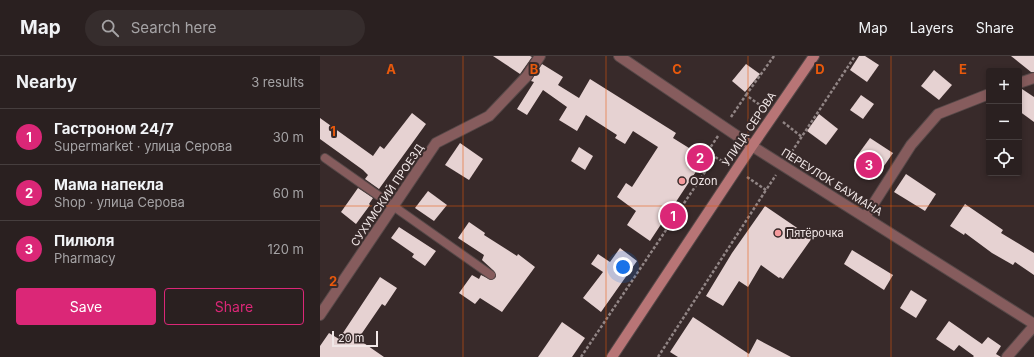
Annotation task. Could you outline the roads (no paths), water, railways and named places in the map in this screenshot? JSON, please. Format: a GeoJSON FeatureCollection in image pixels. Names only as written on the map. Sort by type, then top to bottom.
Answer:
{"type":"FeatureCollection","features":[{"type":"Feature","properties":{"kind":"main road","name":"УЛИЦА СЕРОВА"},"geometry":{"type":"LineString","coordinates":[[612,357],[752,146],[814,56]]}},
{"type":"Feature","properties":{"kind":"street","name":"СУХУМСКИЙ ПРОЕЗД"},"geometry":{"type":"LineString","coordinates":[[320,315],[436,143],[489,116],[527,76],[540,56]]}},
{"type":"Feature","properties":{"kind":"street","name":"ПЕРЕУЛОК БАУМАНА"},"geometry":{"type":"LineString","coordinates":[[619,56],[752,146],[1034,325]]}},
{"type":"Feature","properties":{"kind":"street"},"geometry":{"type":"LineString","coordinates":[[1022,82],[1034,78]]}},
{"type":"Feature","properties":{"kind":"street"},"geometry":{"type":"LineString","coordinates":[[865,217],[911,145],[938,114],[986,95]]}},
{"type":"Feature","properties":{"kind":"street"},"geometry":{"type":"LineString","coordinates":[[1007,357],[1034,325]]}},
{"type":"Feature","properties":{"kind":"lane"},"geometry":{"type":"LineString","coordinates":[[325,158],[491,275]]}},
{"type":"Feature","properties":{"kind":"place","name":"Мама напекла"},"geometry":{"type":"Point","coordinates":[700,158]}},
{"type":"Feature","properties":{"kind":"place","name":"Пилюля"},"geometry":{"type":"Point","coordinates":[869,165]}},
{"type":"Feature","properties":{"kind":"place","name":"Ozon"},"geometry":{"type":"Point","coordinates":[682,181]}},
{"type":"Feature","properties":{"kind":"place","name":"Гастроном 24/7"},"geometry":{"type":"Point","coordinates":[673,216]}},
{"type":"Feature","properties":{"kind":"place","name":"Пятёрочка"},"geometry":{"type":"Point","coordinates":[778,233]}}]}
